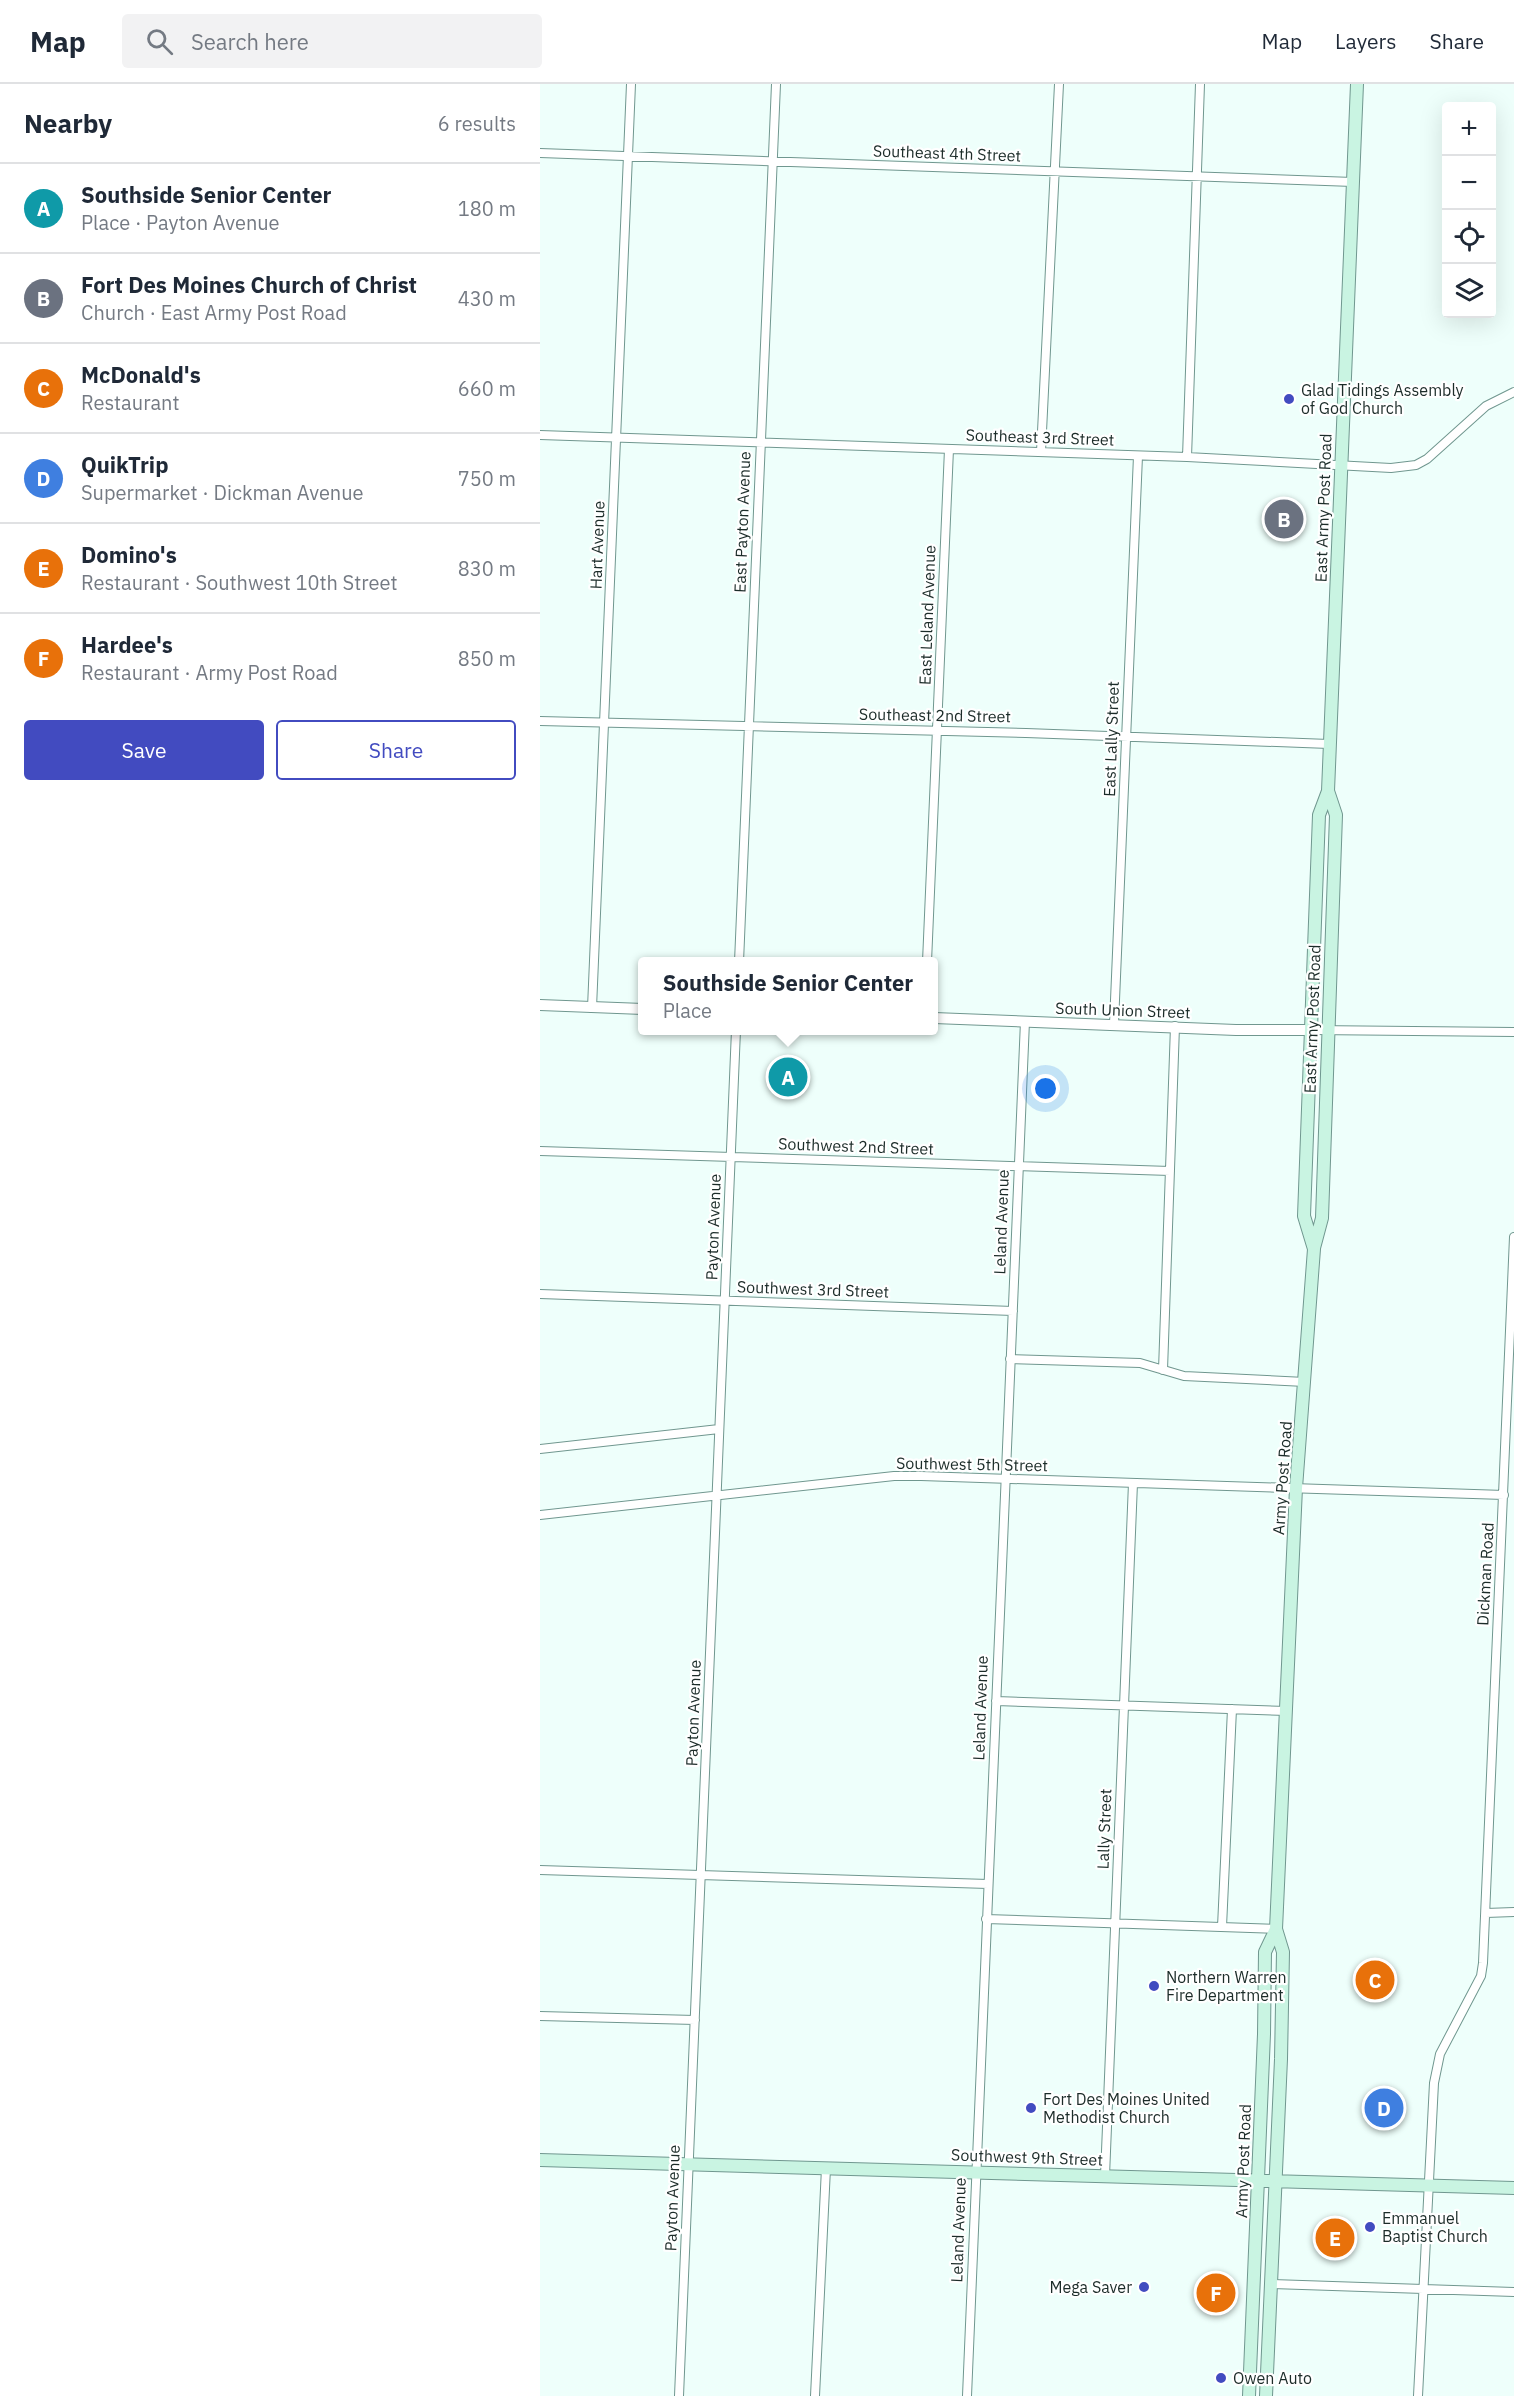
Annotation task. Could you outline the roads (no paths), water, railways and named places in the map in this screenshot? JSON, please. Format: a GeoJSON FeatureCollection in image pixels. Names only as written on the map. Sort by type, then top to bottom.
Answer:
{"type":"FeatureCollection","features":[{"type":"Feature","properties":{"kind":"main road","name":"East Army Post Road"},"geometry":{"type":"LineString","coordinates":[[1312,1030],[1319,815],[1328,790],[1357,84]]}},
{"type":"Feature","properties":{"kind":"main road","name":"East Army Post Road"},"geometry":{"type":"LineString","coordinates":[[1314,1249],[1322,1218],[1336,815],[1328,790]]}},
{"type":"Feature","properties":{"kind":"main road","name":"Army Post Road"},"geometry":{"type":"LineString","coordinates":[[1266,2396],[1281,2059],[1283,1952],[1276,1929],[1296,1488],[1314,1249],[1304,1216],[1312,1030]]}},
{"type":"Feature","properties":{"kind":"main road","name":"Army Post Road"},"geometry":{"type":"LineString","coordinates":[[1249,2396],[1259,2181],[1265,1952],[1276,1929]]}},
{"type":"Feature","properties":{"kind":"main road","name":"Southwest 9th Street"},"geometry":{"type":"LineString","coordinates":[[540,2160],[1514,2188]]}},
{"type":"Feature","properties":{"kind":"street","name":"Hart Avenue"},"geometry":{"type":"LineString","coordinates":[[592,1008],[631,84]]}},
{"type":"Feature","properties":{"kind":"street","name":"East Payton Avenue"},"geometry":{"type":"LineString","coordinates":[[739,957],[776,84]]}},
{"type":"Feature","properties":{"kind":"street"},"geometry":{"type":"LineString","coordinates":[[1041,452],[1059,84]]}},
{"type":"Feature","properties":{"kind":"street"},"geometry":{"type":"LineString","coordinates":[[1187,457],[1200,84]]}},
{"type":"Feature","properties":{"kind":"street","name":"Southeast 4th Street"},"geometry":{"type":"LineString","coordinates":[[540,153],[1353,182]]}},
{"type":"Feature","properties":{"kind":"street","name":"Southeast 3rd Street"},"geometry":{"type":"LineString","coordinates":[[540,435],[1187,457],[1392,468],[1416,465],[1440,450],[1486,406],[1514,392]]}},
{"type":"Feature","properties":{"kind":"street","name":"East Leland Avenue"},"geometry":{"type":"LineString","coordinates":[[927,957],[949,449]]}},
{"type":"Feature","properties":{"kind":"street","name":"East Lally Street"},"geometry":{"type":"LineString","coordinates":[[1114,1024],[1138,456]]}},
{"type":"Feature","properties":{"kind":"street","name":"Southeast 2nd Street"},"geometry":{"type":"LineString","coordinates":[[540,721],[937,730],[1329,744]]}},
{"type":"Feature","properties":{"kind":"street"},"geometry":{"type":"LineString","coordinates":[[540,1005],[638,1009]]}},
{"type":"Feature","properties":{"kind":"street","name":"South Union Street"},"geometry":{"type":"LineString","coordinates":[[938,1018],[1236,1030],[1312,1030]]}},
{"type":"Feature","properties":{"kind":"street","name":"Leland Avenue"},"geometry":{"type":"LineString","coordinates":[[967,2396],[1025,1021]]}},
{"type":"Feature","properties":{"kind":"street"},"geometry":{"type":"LineString","coordinates":[[1163,1370],[1175,1026]]}},
{"type":"Feature","properties":{"kind":"street"},"geometry":{"type":"LineString","coordinates":[[1312,1030],[1514,1032]]}},
{"type":"Feature","properties":{"kind":"street","name":"Payton Avenue"},"geometry":{"type":"LineString","coordinates":[[679,2396],[736,1035]]}},
{"type":"Feature","properties":{"kind":"street","name":"Southwest 2nd Street"},"geometry":{"type":"LineString","coordinates":[[540,1151],[1170,1171]]}},
{"type":"Feature","properties":{"kind":"street","name":"Dickman Road"},"geometry":{"type":"LineString","coordinates":[[1418,2396],[1434,2083],[1440,2054],[1481,1976],[1486,1912],[1514,1237]]}},
{"type":"Feature","properties":{"kind":"street","name":"Southwest 3rd Street"},"geometry":{"type":"LineString","coordinates":[[540,1294],[1012,1311]]}},
{"type":"Feature","properties":{"kind":"street"},"geometry":{"type":"LineString","coordinates":[[1010,1359],[1140,1364],[1184,1376],[1305,1382]]}},
{"type":"Feature","properties":{"kind":"street"},"geometry":{"type":"LineString","coordinates":[[540,1449],[719,1429]]}},
{"type":"Feature","properties":{"kind":"street","name":"Southwest 5th Street"},"geometry":{"type":"LineString","coordinates":[[540,1515],[894,1476],[1504,1495]]}},
{"type":"Feature","properties":{"kind":"street","name":"Lally Street"},"geometry":{"type":"LineString","coordinates":[[1105,2176],[1133,1483]]}},
{"type":"Feature","properties":{"kind":"street"},"geometry":{"type":"LineString","coordinates":[[996,1701],[1287,1711]]}},
{"type":"Feature","properties":{"kind":"street"},"geometry":{"type":"LineString","coordinates":[[1222,1927],[1232,1709]]}},
{"type":"Feature","properties":{"kind":"street"},"geometry":{"type":"LineString","coordinates":[[540,1870],[988,1884]]}},
{"type":"Feature","properties":{"kind":"street"},"geometry":{"type":"LineString","coordinates":[[1486,1912],[1514,1912]]}},
{"type":"Feature","properties":{"kind":"street"},"geometry":{"type":"LineString","coordinates":[[986,1919],[1276,1929]]}},
{"type":"Feature","properties":{"kind":"street"},"geometry":{"type":"LineString","coordinates":[[540,2016],[694,2020]]}},
{"type":"Feature","properties":{"kind":"street"},"geometry":{"type":"LineString","coordinates":[[815,2396],[826,2168]]}},
{"type":"Feature","properties":{"kind":"street"},"geometry":{"type":"LineString","coordinates":[[1272,2284],[1514,2292]]}},
{"type":"Feature","properties":{"kind":"place","name":"Glad Tidings Assembly of God Church"},"geometry":{"type":"Point","coordinates":[1289,399]}},
{"type":"Feature","properties":{"kind":"place","name":"Fort Des Moines Church of Christ"},"geometry":{"type":"Point","coordinates":[1284,519]}},
{"type":"Feature","properties":{"kind":"place","name":"Southside Senior Center"},"geometry":{"type":"Point","coordinates":[788,1077]}},
{"type":"Feature","properties":{"kind":"place","name":"McDonald's"},"geometry":{"type":"Point","coordinates":[1375,1980]}},
{"type":"Feature","properties":{"kind":"place","name":"Northern Warren Fire Department"},"geometry":{"type":"Point","coordinates":[1154,1986]}},
{"type":"Feature","properties":{"kind":"place","name":"Fort Des Moines United Methodist Church"},"geometry":{"type":"Point","coordinates":[1031,2108]}},
{"type":"Feature","properties":{"kind":"place","name":"QuikTrip"},"geometry":{"type":"Point","coordinates":[1384,2108]}},
{"type":"Feature","properties":{"kind":"place","name":"Emmanuel Baptist Church"},"geometry":{"type":"Point","coordinates":[1370,2227]}},
{"type":"Feature","properties":{"kind":"place","name":"Domino's"},"geometry":{"type":"Point","coordinates":[1335,2238]}},
{"type":"Feature","properties":{"kind":"place","name":"Mega Saver"},"geometry":{"type":"Point","coordinates":[1144,2287]}},
{"type":"Feature","properties":{"kind":"place","name":"Hardee's"},"geometry":{"type":"Point","coordinates":[1216,2293]}},
{"type":"Feature","properties":{"kind":"place","name":"Owen Auto"},"geometry":{"type":"Point","coordinates":[1221,2378]}}]}
